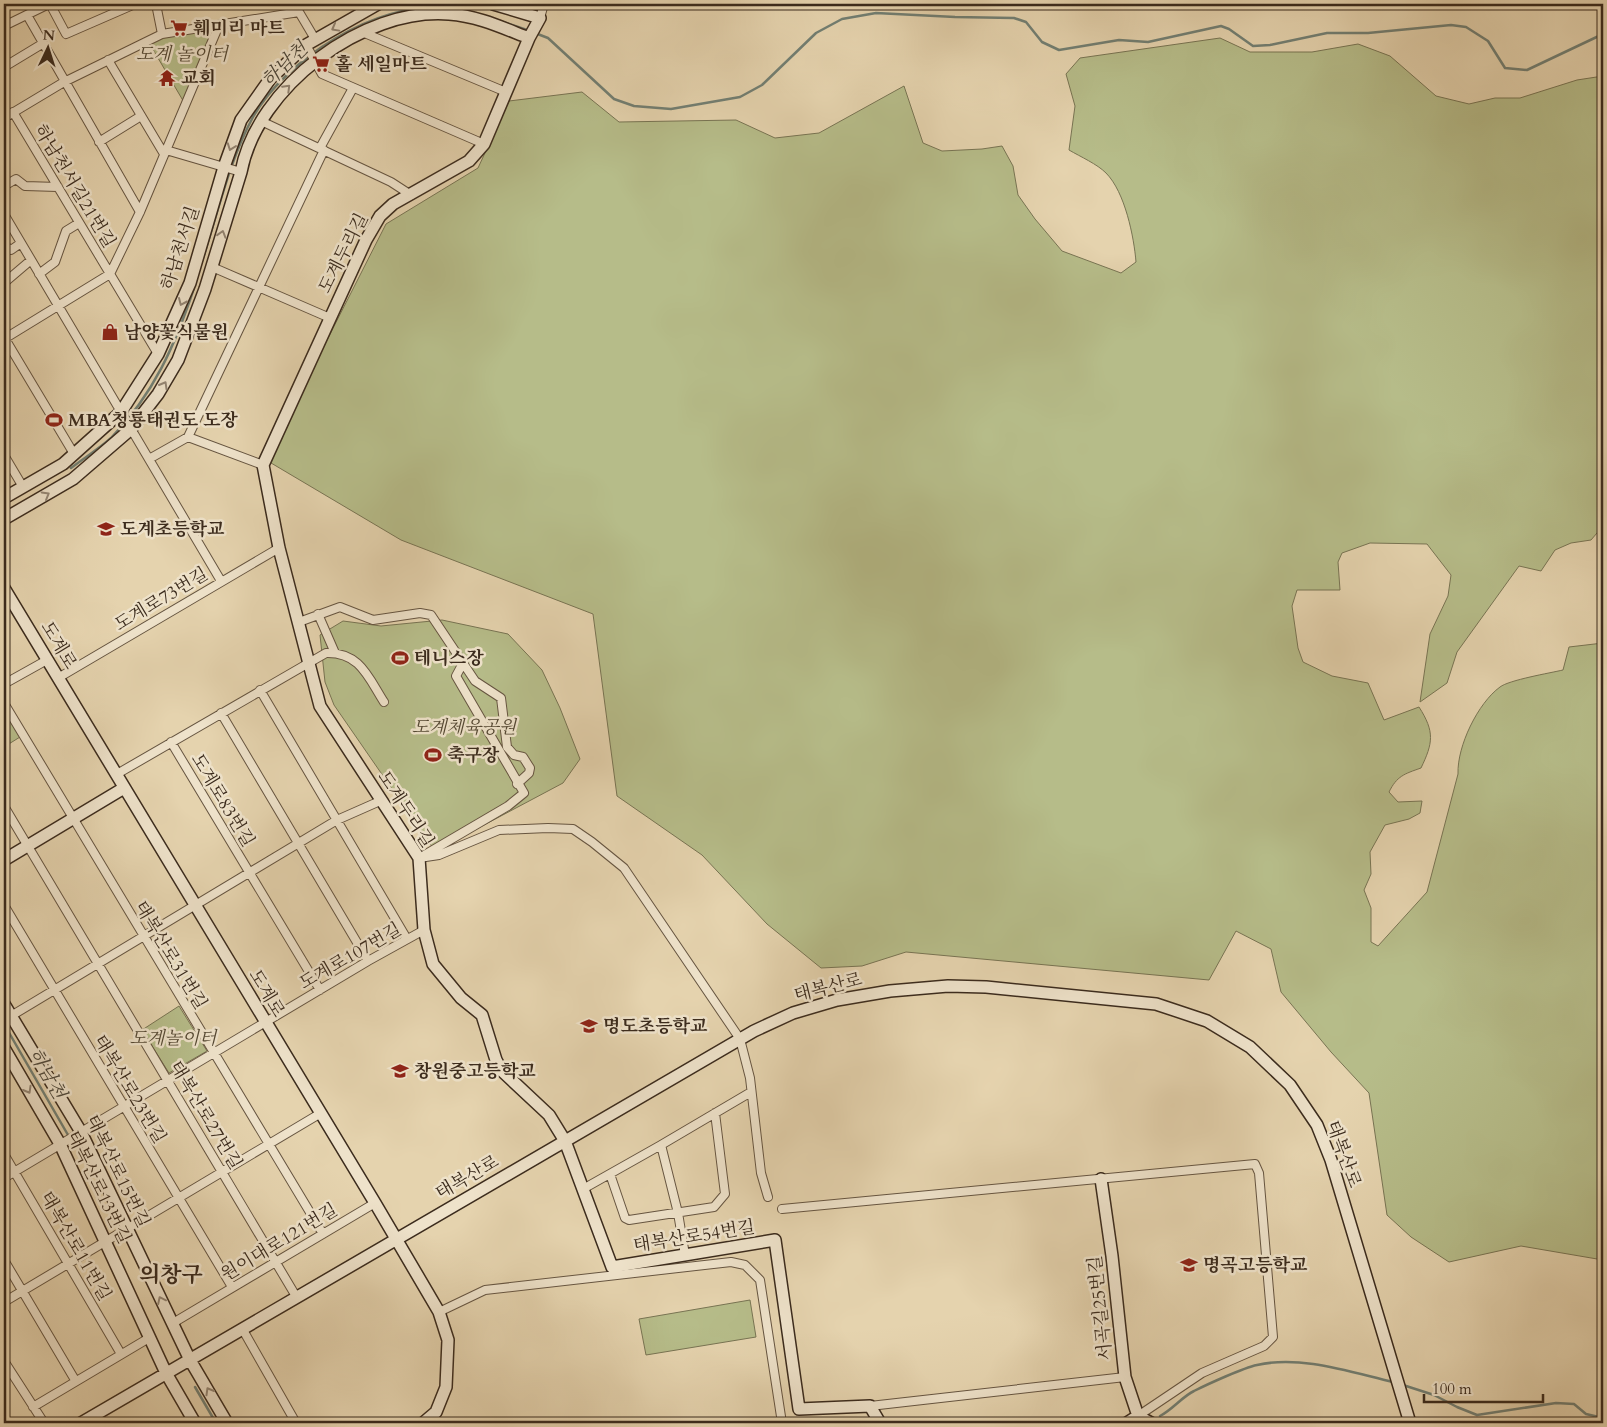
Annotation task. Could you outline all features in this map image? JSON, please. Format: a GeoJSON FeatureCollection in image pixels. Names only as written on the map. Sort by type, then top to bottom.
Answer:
{"type":"FeatureCollection","features":[{"type":"Feature","properties":{"kind":"street"},"geometry":{"type":"LineString","coordinates":[[4,26],[50,4],[66,34],[135,4]]}},
{"type":"Feature","properties":{"kind":"street"},"geometry":{"type":"LineString","coordinates":[[156,4],[162,34]]}},
{"type":"Feature","properties":{"kind":"street","name":"하남천서길"},"geometry":{"type":"LineString","coordinates":[[4,498],[63,464],[122,414],[158,354],[190,283],[241,120],[270,79],[310,45],[378,4]]}},
{"type":"Feature","properties":{"kind":"street"},"geometry":{"type":"LineString","coordinates":[[493,4],[538,22],[544,4]]}},
{"type":"Feature","properties":{"kind":"street"},"geometry":{"type":"LineString","coordinates":[[4,118],[64,82],[162,34],[219,25],[298,8],[322,74],[484,144]]}},
{"type":"Feature","properties":{"kind":"street"},"geometry":{"type":"LineString","coordinates":[[4,519],[73,479],[130,427],[158,394],[178,360],[212,268],[245,153],[261,120],[284,90],[316,60],[337,45],[362,32],[395,20],[448,14],[480,19],[530,37]]}},
{"type":"Feature","properties":{"kind":"street"},"geometry":{"type":"LineString","coordinates":[[27,15],[140,212]]}},
{"type":"Feature","properties":{"kind":"street","name":"도계두리길"},"geometry":{"type":"LineString","coordinates":[[538,22],[484,144],[469,161],[393,204],[380,216],[330,318],[263,465],[279,548],[300,622],[320,706],[380,801],[419,858],[424,930],[433,964],[462,998],[482,1015],[496,1060],[502,1072],[549,1115],[565,1140]]}},
{"type":"Feature","properties":{"kind":"street","name":"하남천서길21번길"},"geometry":{"type":"LineString","coordinates":[[110,274],[140,212],[219,25]]}},
{"type":"Feature","properties":{"kind":"street"},"geometry":{"type":"LineString","coordinates":[[362,32],[506,92]]}},
{"type":"Feature","properties":{"kind":"street"},"geometry":{"type":"LineString","coordinates":[[4,67],[42,44]]}},
{"type":"Feature","properties":{"kind":"street"},"geometry":{"type":"LineString","coordinates":[[108,60],[165,152],[240,171]]}},
{"type":"Feature","properties":{"kind":"street"},"geometry":{"type":"LineString","coordinates":[[149,459],[188,437],[352,88]]}},
{"type":"Feature","properties":{"kind":"street","name":"하남천서길21번길"},"geometry":{"type":"LineString","coordinates":[[13,112],[158,354]]}},
{"type":"Feature","properties":{"kind":"street"},"geometry":{"type":"LineString","coordinates":[[99,142],[141,116]]}},
{"type":"Feature","properties":{"kind":"street"},"geometry":{"type":"LineString","coordinates":[[261,120],[391,182],[411,195]]}},
{"type":"Feature","properties":{"kind":"street"},"geometry":{"type":"LineString","coordinates":[[4,186],[16,179],[25,186],[58,186]]}},
{"type":"Feature","properties":{"kind":"street"},"geometry":{"type":"LineString","coordinates":[[4,214],[221,581]]}},
{"type":"Feature","properties":{"kind":"street"},"geometry":{"type":"LineString","coordinates":[[39,274],[55,262],[66,231],[80,223]]}},
{"type":"Feature","properties":{"kind":"street"},"geometry":{"type":"LineString","coordinates":[[4,245],[11,250],[21,243]]}},
{"type":"Feature","properties":{"kind":"street"},"geometry":{"type":"LineString","coordinates":[[4,284],[31,260]]}},
{"type":"Feature","properties":{"kind":"street"},"geometry":{"type":"LineString","coordinates":[[212,268],[330,318]]}},
{"type":"Feature","properties":{"kind":"street"},"geometry":{"type":"LineString","coordinates":[[74,454],[4,338],[110,274]]}},
{"type":"Feature","properties":{"kind":"street"},"geometry":{"type":"LineString","coordinates":[[188,437],[263,465]]}},
{"type":"Feature","properties":{"kind":"street"},"geometry":{"type":"LineString","coordinates":[[4,455],[23,487]]}},
{"type":"Feature","properties":{"kind":"street"},"geometry":{"type":"LineString","coordinates":[[63,464],[73,479]]}},
{"type":"Feature","properties":{"kind":"street","name":"도계로73번길"},"geometry":{"type":"LineString","coordinates":[[58,678],[279,548]]}},
{"type":"Feature","properties":{"kind":"street","name":"도계로"},"geometry":{"type":"LineString","coordinates":[[4,588],[265,1023],[376,1203],[439,1312],[448,1340],[446,1387],[436,1412],[423,1423]]}},
{"type":"Feature","properties":{"kind":"street"},"geometry":{"type":"LineString","coordinates":[[300,622],[340,607],[373,620],[420,613],[431,615],[475,681],[501,698],[507,747],[514,754],[523,756],[530,768],[529,773],[517,784]]}},
{"type":"Feature","properties":{"kind":"street"},"geometry":{"type":"LineString","coordinates":[[318,614],[335,652],[357,661],[384,702]]}},
{"type":"Feature","properties":{"kind":"street","name":"도계로83번길"},"geometry":{"type":"LineString","coordinates":[[117,774],[326,653],[335,652]]}},
{"type":"Feature","properties":{"kind":"street"},"geometry":{"type":"LineString","coordinates":[[4,684],[48,660]]}},
{"type":"Feature","properties":{"kind":"street"},"geometry":{"type":"LineString","coordinates":[[419,858],[508,806],[524,793],[517,784],[456,676],[463,664]]}},
{"type":"Feature","properties":{"kind":"street"},"geometry":{"type":"LineString","coordinates":[[260,690],[407,939]]}},
{"type":"Feature","properties":{"kind":"street","name":"태복산로31번길"},"geometry":{"type":"LineString","coordinates":[[4,703],[322,1234]]}},
{"type":"Feature","properties":{"kind":"street"},"geometry":{"type":"LineString","coordinates":[[221,713],[368,961]]}},
{"type":"Feature","properties":{"kind":"street","name":"도계로83번길"},"geometry":{"type":"LineString","coordinates":[[171,742],[320,990]]}},
{"type":"Feature","properties":{"kind":"street"},"geometry":{"type":"LineString","coordinates":[[4,860],[124,788]]}},
{"type":"Feature","properties":{"kind":"street"},"geometry":{"type":"LineString","coordinates":[[10,1016],[337,820],[380,801]]}},
{"type":"Feature","properties":{"kind":"street","name":"태복산로27번길"},"geometry":{"type":"LineString","coordinates":[[4,806],[297,1298]]}},
{"type":"Feature","properties":{"kind":"street"},"geometry":{"type":"LineString","coordinates":[[419,858],[439,855],[499,830],[548,828],[573,830],[592,842],[624,868],[740,1039],[751,1092],[761,1173],[768,1197]]}},
{"type":"Feature","properties":{"kind":"street","name":"태복산로23번길"},"geometry":{"type":"LineString","coordinates":[[4,905],[232,1287]]}},
{"type":"Feature","properties":{"kind":"street","name":"도계로107번길"},"geometry":{"type":"LineString","coordinates":[[4,1178],[368,961],[424,930]]}},
{"type":"Feature","properties":{"kind":"street","name":"태복산로"},"geometry":{"type":"LineString","coordinates":[[168,1372],[740,1039],[793,1013],[837,1000],[890,991],[948,986],[986,987],[1156,1004],[1207,1021],[1250,1047],[1290,1085],[1317,1125],[1331,1160],[1410,1423]]}},
{"type":"Feature","properties":{"kind":"street","name":"태복산로15번길"},"geometry":{"type":"LineString","coordinates":[[4,1004],[81,1132],[189,1360],[227,1423]]}},
{"type":"Feature","properties":{"kind":"street","name":"태복산로13번길"},"geometry":{"type":"LineString","coordinates":[[4,1048],[60,1144],[149,1338],[195,1423]]}},
{"type":"Feature","properties":{"kind":"street"},"geometry":{"type":"LineString","coordinates":[[583,1189],[751,1092]]}},
{"type":"Feature","properties":{"kind":"street"},"geometry":{"type":"LineString","coordinates":[[4,1302],[321,1113]]}},
{"type":"Feature","properties":{"kind":"street"},"geometry":{"type":"LineString","coordinates":[[610,1174],[626,1218],[629,1220],[714,1207],[725,1194],[715,1114]]}},
{"type":"Feature","properties":{"kind":"street","name":"태복산로54번길"},"geometry":{"type":"LineString","coordinates":[[565,1140],[612,1267],[775,1240],[798,1409],[870,1406]]}},
{"type":"Feature","properties":{"kind":"street"},"geometry":{"type":"LineString","coordinates":[[661,1145],[678,1213],[685,1255]]}},
{"type":"Feature","properties":{"kind":"street","name":"태복산로11번길"},"geometry":{"type":"LineString","coordinates":[[4,1154],[121,1354]]}},
{"type":"Feature","properties":{"kind":"street"},"geometry":{"type":"LineString","coordinates":[[782,1209],[1255,1164],[1259,1173],[1274,1337],[1264,1346],[1202,1373],[1127,1423]]}},
{"type":"Feature","properties":{"kind":"street","name":"서곡길25번길"},"geometry":{"type":"LineString","coordinates":[[1101,1179],[1125,1377],[1138,1416]]}},
{"type":"Feature","properties":{"kind":"street","name":"원이대로121번길"},"geometry":{"type":"LineString","coordinates":[[173,1323],[376,1203]]}},
{"type":"Feature","properties":{"kind":"street"},"geometry":{"type":"LineString","coordinates":[[4,1260],[75,1380]]}},
{"type":"Feature","properties":{"kind":"street"},"geometry":{"type":"LineString","coordinates":[[439,1312],[485,1290],[732,1262],[746,1266],[760,1280],[782,1423]]}},
{"type":"Feature","properties":{"kind":"street"},"geometry":{"type":"LineString","coordinates":[[243,1330],[296,1423]]}},
{"type":"Feature","properties":{"kind":"street"},"geometry":{"type":"LineString","coordinates":[[33,1406],[149,1338]]}},
{"type":"Feature","properties":{"kind":"street"},"geometry":{"type":"LineString","coordinates":[[4,1361],[44,1423]]}},
{"type":"Feature","properties":{"kind":"street"},"geometry":{"type":"LineString","coordinates":[[82,1423],[168,1372]]}},
{"type":"Feature","properties":{"kind":"street"},"geometry":{"type":"LineString","coordinates":[[880,1423],[870,1406],[1125,1377]]}},
{"type":"Feature","properties":{"kind":"street"},"geometry":{"type":"LineString","coordinates":[[1138,1416],[1151,1423]]}},
{"type":"Feature","properties":{"kind":"green space","name":"도계 놀이터"},"geometry":{"type":"Polygon","coordinates":[[[218,26],[185,104],[148,41],[162,34],[218,26]]]}},
{"type":"Feature","properties":{"kind":"green space"},"geometry":{"type":"Polygon","coordinates":[[[1220,38],[1250,52],[1312,52],[1358,44],[1390,56],[1436,96],[1469,104],[1495,98],[1520,98],[1577,80],[1603,76],[1603,526],[1591,540],[1571,543],[1555,550],[1541,571],[1519,566],[1457,652],[1447,683],[1420,702],[1430,634],[1448,596],[1451,575],[1427,544],[1370,543],[1342,553],[1338,562],[1340,590],[1297,590],[1292,606],[1298,648],[1303,662],[1332,676],[1368,683],[1384,720],[1419,707],[1430,731],[1430,744],[1421,768],[1402,776],[1395,782],[1389,792],[1398,802],[1422,801],[1420,813],[1409,819],[1385,825],[1370,852],[1371,874],[1364,890],[1371,908],[1371,942],[1378,946],[1427,892],[1458,774],[1461,751],[1470,726],[1484,703],[1505,684],[1563,670],[1569,647],[1603,643],[1603,1260],[1521,1246],[1449,1262],[1411,1237],[1387,1215],[1369,1093],[1331,1052],[1281,992],[1271,949],[1236,931],[1209,980],[906,952],[862,966],[821,968],[767,924],[702,855],[617,796],[593,614],[401,540],[266,460],[386,224],[478,168],[509,101],[582,92],[619,122],[736,120],[775,138],[819,133],[904,86],[923,143],[942,151],[1002,146],[1013,166],[1018,195],[1062,251],[1121,273],[1136,262],[1127,215],[1113,181],[1106,173],[1069,150],[1075,106],[1066,74],[1080,58],[1220,38]]]}},
{"type":"Feature","properties":{"kind":"green space","name":"도계체육공원"},"geometry":{"type":"Polygon","coordinates":[[[442,620],[508,634],[542,670],[560,708],[580,759],[563,783],[435,851],[334,705],[325,682],[320,635],[343,621],[381,626],[442,620]]]}},
{"type":"Feature","properties":{"kind":"green space"},"geometry":{"type":"Polygon","coordinates":[[[4,710],[20,737],[4,747],[4,710]]]}},
{"type":"Feature","properties":{"kind":"green space","name":"도계놀이터"},"geometry":{"type":"Polygon","coordinates":[[[179,1006],[207,1051],[169,1073],[142,1030],[179,1006]]]}},
{"type":"Feature","properties":{"kind":"green space"},"geometry":{"type":"Polygon","coordinates":[[[750,1300],[756,1337],[646,1355],[639,1319],[750,1300]]]}},
{"type":"Feature","properties":{"kind":"waterway","name":"하남천"},"geometry":{"type":"LineString","coordinates":[[202,261],[237,151],[253,117],[267,96],[287,75],[310,56],[362,24],[390,14],[417,9],[443,9]]}},
{"type":"Feature","properties":{"kind":"waterway"},"geometry":{"type":"LineString","coordinates":[[535,33],[548,38],[614,99],[634,106],[671,109],[740,97],[762,85],[816,33],[842,19],[876,13],[1014,18],[1026,22],[1042,42],[1059,50],[1119,40],[1148,42],[1221,26],[1229,29],[1253,46],[1270,45],[1327,33],[1368,33],[1451,25],[1466,27],[1488,41],[1505,68],[1527,70],[1603,34]]}},
{"type":"Feature","properties":{"kind":"waterway","name":"하남천"},"geometry":{"type":"LineString","coordinates":[[497,20],[530,31]]}},
{"type":"Feature","properties":{"kind":"waterway","name":"하남천"},"geometry":{"type":"LineString","coordinates":[[71,468],[111,438],[139,404],[162,368],[194,288]]}},
{"type":"Feature","properties":{"kind":"waterway","name":"하남천"},"geometry":{"type":"LineString","coordinates":[[4,1024],[68,1135]]}},
{"type":"Feature","properties":{"kind":"waterway"},"geometry":{"type":"LineString","coordinates":[[1160,1416],[1190,1393],[1200,1388],[1251,1367],[1274,1362],[1308,1363],[1393,1382]]}},
{"type":"Feature","properties":{"kind":"waterway"},"geometry":{"type":"LineString","coordinates":[[1403,1385],[1434,1395],[1477,1415],[1556,1403],[1574,1404],[1586,1414],[1603,1418]]}},
{"type":"Feature","properties":{"kind":"waterway","name":"하남천"},"geometry":{"type":"LineString","coordinates":[[195,1387],[216,1423]]}},
{"type":"Feature","properties":{"kind":"place","name":"훼미리 마트"},"geometry":{"type":"Point","coordinates":[179,28]}},
{"type":"Feature","properties":{"kind":"place","name":"홀 세일마트"},"geometry":{"type":"Point","coordinates":[321,64]}},
{"type":"Feature","properties":{"kind":"place","name":"교회"},"geometry":{"type":"Point","coordinates":[167,78]}},
{"type":"Feature","properties":{"kind":"place","name":"남양꽃식물원"},"geometry":{"type":"Point","coordinates":[110,332]}},
{"type":"Feature","properties":{"kind":"place","name":"MBA청룡태권도 도장"},"geometry":{"type":"Point","coordinates":[54,420]}},
{"type":"Feature","properties":{"kind":"place","name":"도계초등학교"},"geometry":{"type":"Point","coordinates":[106,529]}},
{"type":"Feature","properties":{"kind":"place","name":"테니스장"},"geometry":{"type":"Point","coordinates":[400,658]}},
{"type":"Feature","properties":{"kind":"place","name":"축구장"},"geometry":{"type":"Point","coordinates":[433,755]}},
{"type":"Feature","properties":{"kind":"place","name":"명도초등학교"},"geometry":{"type":"Point","coordinates":[589,1026]}},
{"type":"Feature","properties":{"kind":"place","name":"창원중고등학교"},"geometry":{"type":"Point","coordinates":[400,1071]}},
{"type":"Feature","properties":{"kind":"place","name":"명곡고등학교"},"geometry":{"type":"Point","coordinates":[1189,1265]}},
{"type":"Feature","properties":{"kind":"district","name":"의창구"},"geometry":{"type":"Point","coordinates":[171,1274]}}]}
